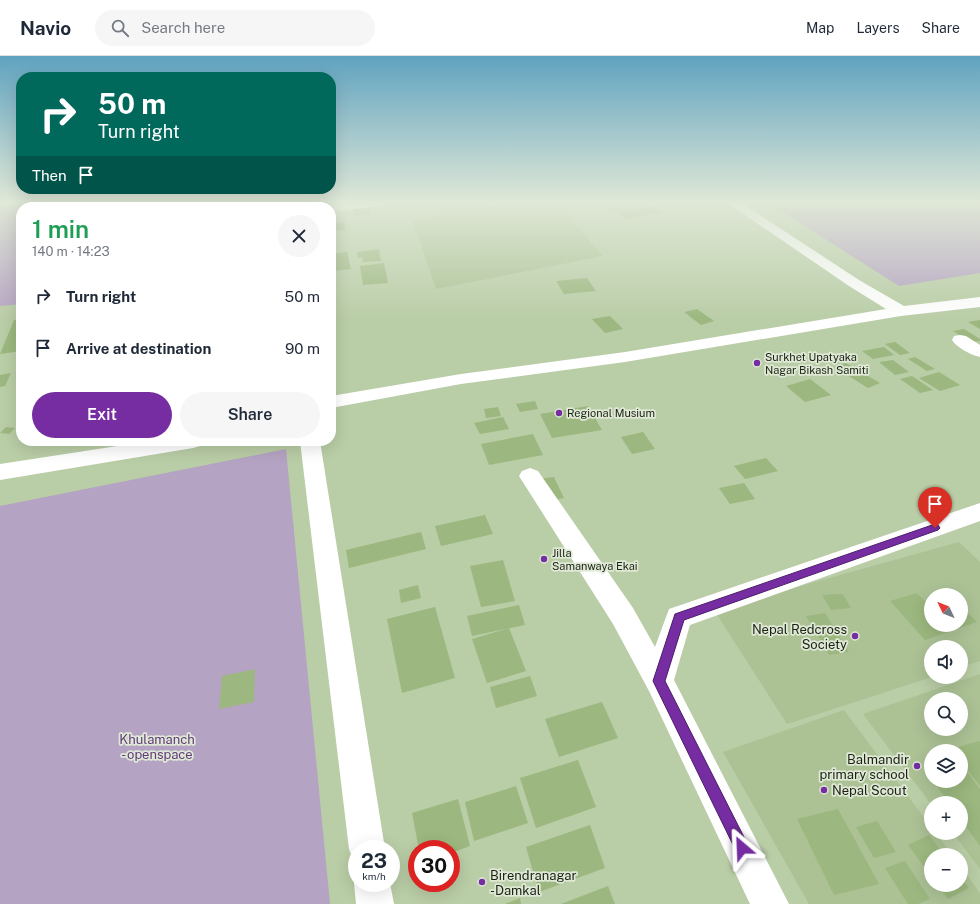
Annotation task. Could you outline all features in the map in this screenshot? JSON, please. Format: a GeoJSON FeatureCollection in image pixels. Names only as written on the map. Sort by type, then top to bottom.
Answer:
{"type":"FeatureCollection","features":[{"type":"Feature","properties":{"kind":"street"},"geometry":{"type":"LineString","coordinates":[[791,242],[901,311]]}},
{"type":"Feature","properties":{"kind":"street"},"geometry":{"type":"LineString","coordinates":[[336,401],[461,379],[624,357],[901,311],[980,302]]}},
{"type":"Feature","properties":{"kind":"street"},"geometry":{"type":"LineString","coordinates":[[960,340],[980,352]]}},
{"type":"Feature","properties":{"kind":"street"},"geometry":{"type":"LineString","coordinates":[[0,472],[162,446]]}},
{"type":"Feature","properties":{"kind":"street"},"geometry":{"type":"LineString","coordinates":[[311,446],[366,840]]}},
{"type":"Feature","properties":{"kind":"street"},"geometry":{"type":"LineString","coordinates":[[530,476],[623,616],[659,681],[770,904]]}},
{"type":"Feature","properties":{"kind":"street"},"geometry":{"type":"LineString","coordinates":[[659,681],[679,617],[980,512]]}},
{"type":"Feature","properties":{"kind":"street"},"geometry":{"type":"LineString","coordinates":[[373,892],[375,904]]}},
{"type":"Feature","properties":{"kind":"shaded area"},"geometry":{"type":"Polygon","coordinates":[[[420,242],[590,242],[603,256],[436,289],[420,242]]]}},
{"type":"Feature","properties":{"kind":"shaded area","name":"Nepal Redcross Society"},"geometry":{"type":"Polygon","coordinates":[[[959,542],[980,562],[980,661],[968,665],[968,640],[924,640],[924,680],[787,724],[714,610],[959,542]]]}},
{"type":"Feature","properties":{"kind":"shaded area","name":"Balmandir primary school"},"geometry":{"type":"Polygon","coordinates":[[[980,674],[980,869],[968,853],[968,848],[964,848],[958,840],[968,840],[968,796],[925,796],[863,714],[924,693],[924,736],[968,736],[968,692],[927,692],[951,684],[968,684],[968,678],[980,674]]]}},
{"type":"Feature","properties":{"kind":"shaded area","name":"Nepal Scout"},"geometry":{"type":"Polygon","coordinates":[[[844,710],[924,818],[924,840],[941,840],[947,848],[924,848],[924,892],[968,892],[968,877],[980,893],[980,904],[809,904],[723,752],[844,710]]]}},
{"type":"Feature","properties":{"kind":"green space"},"geometry":{"type":"Polygon","coordinates":[[[0,242],[16,242],[16,304],[0,306],[0,242]]]}},
{"type":"Feature","properties":{"kind":"green space"},"geometry":{"type":"Polygon","coordinates":[[[829,242],[980,242],[980,273],[899,286],[829,242]]]}},
{"type":"Feature","properties":{"kind":"green space","name":"Khulamanch - openspace"},"geometry":{"type":"Polygon","coordinates":[[[286,449],[330,904],[0,904],[0,506],[286,449]]]}},
{"type":"Feature","properties":{"kind":"building"},"geometry":{"type":"Polygon","coordinates":[[[379,249],[381,261],[363,262],[362,257],[358,258],[357,252],[379,249]]]}},
{"type":"Feature","properties":{"kind":"building"},"geometry":{"type":"Polygon","coordinates":[[[347,252],[351,269],[336,270],[336,253],[347,252]]]}},
{"type":"Feature","properties":{"kind":"building"},"geometry":{"type":"Polygon","coordinates":[[[384,263],[388,283],[363,285],[360,266],[384,263]]]}},
{"type":"Feature","properties":{"kind":"building"},"geometry":{"type":"Polygon","coordinates":[[[587,278],[596,291],[564,294],[556,281],[587,278]]]}},
{"type":"Feature","properties":{"kind":"building"},"geometry":{"type":"Polygon","coordinates":[[[697,309],[714,321],[701,325],[684,312],[697,309]]]}},
{"type":"Feature","properties":{"kind":"building"},"geometry":{"type":"Polygon","coordinates":[[[610,316],[623,329],[605,333],[592,319],[610,316]]]}},
{"type":"Feature","properties":{"kind":"building"},"geometry":{"type":"Polygon","coordinates":[[[14,320],[16,320],[16,352],[0,354],[14,320]]]}},
{"type":"Feature","properties":{"kind":"building"},"geometry":{"type":"Polygon","coordinates":[[[980,320],[980,329],[968,322],[980,320]]]}},
{"type":"Feature","properties":{"kind":"building"},"geometry":{"type":"Polygon","coordinates":[[[964,329],[980,339],[980,341],[971,342],[953,331],[964,329]]]}},
{"type":"Feature","properties":{"kind":"building"},"geometry":{"type":"Polygon","coordinates":[[[895,342],[910,353],[900,355],[885,344],[895,342]]]}},
{"type":"Feature","properties":{"kind":"building"},"geometry":{"type":"Polygon","coordinates":[[[884,347],[894,355],[873,359],[862,351],[884,347]]]}},
{"type":"Feature","properties":{"kind":"building"},"geometry":{"type":"Polygon","coordinates":[[[915,357],[935,369],[927,371],[908,359],[915,357]]]}},
{"type":"Feature","properties":{"kind":"building"},"geometry":{"type":"Polygon","coordinates":[[[893,360],[909,372],[895,375],[879,362],[893,360]]]}},
{"type":"Feature","properties":{"kind":"building"},"geometry":{"type":"Polygon","coordinates":[[[846,363],[880,383],[868,388],[834,367],[846,363]]]}},
{"type":"Feature","properties":{"kind":"building"},"geometry":{"type":"Polygon","coordinates":[[[939,372],[960,385],[940,391],[919,378],[939,372]]]}},
{"type":"Feature","properties":{"kind":"building"},"geometry":{"type":"Polygon","coordinates":[[[11,373],[5,386],[0,387],[0,375],[11,373]]]}},
{"type":"Feature","properties":{"kind":"building"},"geometry":{"type":"Polygon","coordinates":[[[912,376],[933,390],[920,393],[900,379],[912,376]]]}},
{"type":"Feature","properties":{"kind":"building"},"geometry":{"type":"Polygon","coordinates":[[[810,379],[831,395],[805,402],[786,386],[810,379]]]}},
{"type":"Feature","properties":{"kind":"building"},"geometry":{"type":"Polygon","coordinates":[[[535,401],[538,409],[520,412],[516,404],[535,401]]]}},
{"type":"Feature","properties":{"kind":"building"},"geometry":{"type":"Polygon","coordinates":[[[588,406],[602,430],[552,438],[540,414],[588,406]]]}},
{"type":"Feature","properties":{"kind":"building"},"geometry":{"type":"Polygon","coordinates":[[[498,407],[501,416],[486,418],[484,409],[498,407]]]}},
{"type":"Feature","properties":{"kind":"building"},"geometry":{"type":"Polygon","coordinates":[[[503,417],[509,429],[480,434],[474,423],[503,417]]]}},
{"type":"Feature","properties":{"kind":"building"},"geometry":{"type":"Polygon","coordinates":[[[6,427],[15,428],[9,434],[0,433],[6,427]]]}},
{"type":"Feature","properties":{"kind":"building"},"geometry":{"type":"Polygon","coordinates":[[[643,432],[655,449],[632,454],[621,437],[643,432]]]}},
{"type":"Feature","properties":{"kind":"building"},"geometry":{"type":"Polygon","coordinates":[[[533,434],[543,455],[489,465],[481,444],[533,434]]]}},
{"type":"Feature","properties":{"kind":"building"},"geometry":{"type":"Polygon","coordinates":[[[766,458],[778,471],[745,479],[734,466],[766,458]]]}},
{"type":"Feature","properties":{"kind":"building"},"geometry":{"type":"Polygon","coordinates":[[[554,477],[564,498],[548,501],[539,479],[554,477]]]}},
{"type":"Feature","properties":{"kind":"building"},"geometry":{"type":"Polygon","coordinates":[[[744,483],[755,499],[730,504],[719,488],[744,483]]]}},
{"type":"Feature","properties":{"kind":"building"},"geometry":{"type":"Polygon","coordinates":[[[485,515],[493,534],[441,546],[435,526],[485,515]]]}},
{"type":"Feature","properties":{"kind":"building"},"geometry":{"type":"Polygon","coordinates":[[[421,532],[426,549],[349,568],[346,550],[421,532]]]}},
{"type":"Feature","properties":{"kind":"building"},"geometry":{"type":"Polygon","coordinates":[[[503,560],[515,601],[481,607],[470,566],[503,560]]]}},
{"type":"Feature","properties":{"kind":"building"},"geometry":{"type":"Polygon","coordinates":[[[418,585],[421,598],[401,603],[399,590],[418,585]]]}},
{"type":"Feature","properties":{"kind":"building"},"geometry":{"type":"Polygon","coordinates":[[[917,593],[924,600],[924,632],[948,632],[925,640],[890,601],[917,593]]]}},
{"type":"Feature","properties":{"kind":"building"},"geometry":{"type":"Polygon","coordinates":[[[843,594],[851,608],[831,610],[822,595],[843,594]]]}},
{"type":"Feature","properties":{"kind":"building"},"geometry":{"type":"Polygon","coordinates":[[[519,605],[525,625],[472,636],[467,616],[519,605]]]}},
{"type":"Feature","properties":{"kind":"building"},"geometry":{"type":"Polygon","coordinates":[[[435,607],[455,678],[402,693],[387,619],[435,607]]]}},
{"type":"Feature","properties":{"kind":"building"},"geometry":{"type":"Polygon","coordinates":[[[825,613],[849,652],[829,655],[806,616],[825,613]]]}},
{"type":"Feature","properties":{"kind":"building"},"geometry":{"type":"Polygon","coordinates":[[[968,613],[977,622],[968,625],[968,613]]]}},
{"type":"Feature","properties":{"kind":"building"},"geometry":{"type":"Polygon","coordinates":[[[509,628],[526,671],[487,683],[472,639],[509,628]]]}},
{"type":"Feature","properties":{"kind":"building"},"geometry":{"type":"Polygon","coordinates":[[[255,669],[254,702],[219,709],[222,676],[255,669]]]}},
{"type":"Feature","properties":{"kind":"building"},"geometry":{"type":"Polygon","coordinates":[[[530,676],[537,696],[496,708],[490,687],[530,676]]]}},
{"type":"Feature","properties":{"kind":"building"},"geometry":{"type":"Polygon","coordinates":[[[602,702],[618,738],[559,757],[545,719],[602,702]]]}},
{"type":"Feature","properties":{"kind":"building"},"geometry":{"type":"Polygon","coordinates":[[[980,742],[980,786],[968,771],[968,744],[980,742]]]}},
{"type":"Feature","properties":{"kind":"building"},"geometry":{"type":"Polygon","coordinates":[[[578,760],[596,807],[536,828],[520,778],[578,760]]]}},
{"type":"Feature","properties":{"kind":"building"},"geometry":{"type":"Polygon","coordinates":[[[968,773],[980,789],[980,846],[968,830],[968,796],[944,796],[938,788],[968,788],[968,773]]]}},
{"type":"Feature","properties":{"kind":"building"},"geometry":{"type":"Polygon","coordinates":[[[516,786],[528,823],[474,841],[465,802],[516,786]]]}},
{"type":"Feature","properties":{"kind":"building"},"geometry":{"type":"Polygon","coordinates":[[[458,799],[470,846],[460,850],[460,840],[417,840],[412,813],[458,799]]]}},
{"type":"Feature","properties":{"kind":"building"},"geometry":{"type":"Polygon","coordinates":[[[838,809],[879,884],[834,895],[797,819],[838,809]]]}},
{"type":"Feature","properties":{"kind":"building"},"geometry":{"type":"Polygon","coordinates":[[[877,821],[896,852],[874,858],[856,827],[877,821]]]}},
{"type":"Feature","properties":{"kind":"building"},"geometry":{"type":"Polygon","coordinates":[[[590,825],[605,868],[539,892],[526,847],[590,825]]]}},
{"type":"Feature","properties":{"kind":"building"},"geometry":{"type":"Polygon","coordinates":[[[924,837],[924,840],[933,840],[939,848],[924,848],[924,867],[908,845],[924,837]]]}},
{"type":"Feature","properties":{"kind":"building"},"geometry":{"type":"Polygon","coordinates":[[[905,861],[930,899],[918,904],[908,904],[885,868],[905,861]]]}},
{"type":"Feature","properties":{"kind":"building"},"geometry":{"type":"Polygon","coordinates":[[[608,886],[615,904],[561,904],[608,886]]]}},
{"type":"Feature","properties":{"kind":"building"},"geometry":{"type":"Polygon","coordinates":[[[943,892],[961,892],[948,899],[943,892]]]}},
{"type":"Feature","properties":{"kind":"building"},"geometry":{"type":"Polygon","coordinates":[[[520,898],[521,904],[505,904],[520,898]]]}},
{"type":"Feature","properties":{"kind":"place","name":"Surkhet Upatyaka Nagar Bikash Samiti"},"geometry":{"type":"Point","coordinates":[757,363]}},
{"type":"Feature","properties":{"kind":"place","name":"Regional Musium"},"geometry":{"type":"Point","coordinates":[559,413]}},
{"type":"Feature","properties":{"kind":"place","name":"Jilla Samanwaya Ekai"},"geometry":{"type":"Point","coordinates":[544,559]}},
{"type":"Feature","properties":{"kind":"place","name":"Nepal Redcross Society"},"geometry":{"type":"Point","coordinates":[855,636]}},
{"type":"Feature","properties":{"kind":"place","name":"Balmandir primary school"},"geometry":{"type":"Point","coordinates":[917,766]}},
{"type":"Feature","properties":{"kind":"place","name":"Nepal Scout"},"geometry":{"type":"Point","coordinates":[824,790]}},
{"type":"Feature","properties":{"kind":"place","name":"Birendranagar -Damkal"},"geometry":{"type":"Point","coordinates":[482,882]}},
{"type":"Feature","properties":{"kind":"route"},"geometry":{"type":"LineString","coordinates":[[742,848],[659,681],[679,617],[935,528]]}}]}
